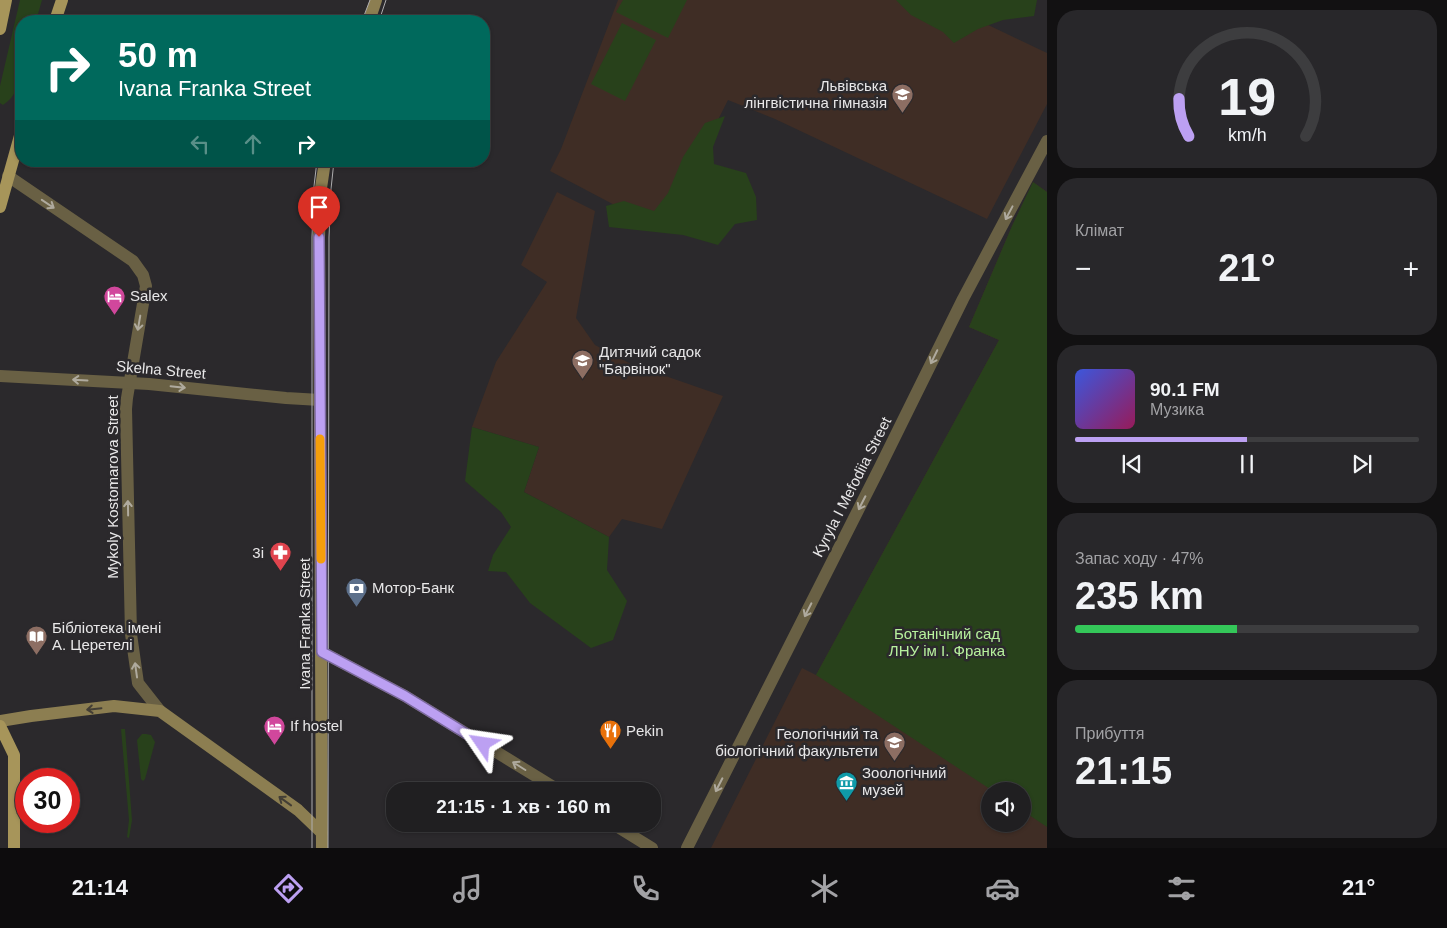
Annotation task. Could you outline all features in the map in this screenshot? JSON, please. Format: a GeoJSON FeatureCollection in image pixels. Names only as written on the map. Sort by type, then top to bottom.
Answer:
{"type":"FeatureCollection","features":[{"type":"Feature","properties":{"kind":"main road"},"geometry":{"type":"LineString","coordinates":[[0,29],[6,0]]}},
{"type":"Feature","properties":{"kind":"main road"},"geometry":{"type":"LineString","coordinates":[[57,15],[62,0]]}},
{"type":"Feature","properties":{"kind":"main road"},"geometry":{"type":"LineString","coordinates":[[371,15],[376,0]]}},
{"type":"Feature","properties":{"kind":"main road"},"geometry":{"type":"LineString","coordinates":[[0,207],[15,152]]}},
{"type":"Feature","properties":{"kind":"main road"},"geometry":{"type":"LineString","coordinates":[[0,165],[8,176]]}},
{"type":"Feature","properties":{"kind":"main road","name":"Ivana Franka Street"},"geometry":{"type":"LineString","coordinates":[[322,848],[319,237],[321,188],[324,167]]}},
{"type":"Feature","properties":{"kind":"main road","name":"Mykoly Kostomarova Street"},"geometry":{"type":"LineString","coordinates":[[0,721],[114,706],[160,711],[298,810],[322,833]]}},
{"type":"Feature","properties":{"kind":"main road"},"geometry":{"type":"LineString","coordinates":[[0,726],[14,755],[14,848]]}},
{"type":"Feature","properties":{"kind":"street","name":"Kyryla I Mefodiia Street"},"geometry":{"type":"LineString","coordinates":[[687,848],[880,468],[963,299],[1047,141]]}},
{"type":"Feature","properties":{"kind":"street","name":"Mykoly Kostomarova Street"},"geometry":{"type":"LineString","coordinates":[[8,176],[133,261],[143,275],[146,286],[126,409],[131,634],[138,683],[160,711]]}},
{"type":"Feature","properties":{"kind":"street","name":"Skelna Street"},"geometry":{"type":"LineString","coordinates":[[0,376],[129,383],[320,400]]}},
{"type":"Feature","properties":{"kind":"street"},"geometry":{"type":"LineString","coordinates":[[322,652],[405,696],[545,782]]}},
{"type":"Feature","properties":{"kind":"street"},"geometry":{"type":"LineString","coordinates":[[626,832],[652,848]]}},
{"type":"Feature","properties":{"kind":"shaded area","name":"Львівська лінгвістична гімназія"},"geometry":{"type":"Polygon","coordinates":[[[618,0],[936,0],[1047,53],[1047,104],[987,219],[775,119],[728,100],[663,229],[550,171],[561,149],[618,0]]]}},
{"type":"Feature","properties":{"kind":"shaded area","name":"Ботанічний сад ЛНУ ім І. Франка"},"geometry":{"type":"Polygon","coordinates":[[[1033,182],[1047,192],[1047,848],[711,848],[802,668],[816,675],[999,340],[969,327],[1033,182]]]}},
{"type":"Feature","properties":{"kind":"shaded area","name":"Дитячий садок \"Барвінок\""},"geometry":{"type":"Polygon","coordinates":[[[557,192],[595,211],[576,318],[595,345],[631,364],[723,396],[662,529],[622,519],[609,537],[524,492],[539,447],[472,427],[496,362],[547,282],[521,265],[557,192]]]}},
{"type":"Feature","properties":{"kind":"green space"},"geometry":{"type":"Polygon","coordinates":[[[20,0],[42,0],[38,15],[17,15],[20,0]]]}},
{"type":"Feature","properties":{"kind":"green space"},"geometry":{"type":"Polygon","coordinates":[[[623,0],[687,0],[668,38],[616,12],[623,0]]]}},
{"type":"Feature","properties":{"kind":"green space"},"geometry":{"type":"Polygon","coordinates":[[[896,0],[1037,0],[1034,16],[1003,20],[978,29],[954,43],[943,32],[911,15],[896,0]]]}},
{"type":"Feature","properties":{"kind":"green space"},"geometry":{"type":"Polygon","coordinates":[[[15,22],[15,91],[11,98],[3,105],[0,103],[0,86],[15,22]]]}},
{"type":"Feature","properties":{"kind":"green space"},"geometry":{"type":"Polygon","coordinates":[[[622,23],[656,40],[625,101],[591,84],[622,23]]]}},
{"type":"Feature","properties":{"kind":"green space"},"geometry":{"type":"Polygon","coordinates":[[[725,116],[713,147],[714,164],[746,173],[756,197],[757,220],[735,224],[718,245],[683,235],[609,227],[606,206],[624,201],[654,211],[668,193],[683,157],[705,123],[725,116]]]}},
{"type":"Feature","properties":{"kind":"green space","name":"Ботанічний сад ЛНУ ім І. Франка"},"geometry":{"type":"Polygon","coordinates":[[[1033,182],[1047,192],[1047,827],[1031,816],[1031,782],[981,783],[816,675],[999,340],[969,327],[1033,182]]]}},
{"type":"Feature","properties":{"kind":"green space"},"geometry":{"type":"Polygon","coordinates":[[[472,427],[539,447],[524,492],[609,537],[607,570],[627,601],[613,640],[591,648],[530,603],[506,572],[488,571],[493,555],[511,527],[501,512],[465,481],[472,427]]]}},
{"type":"Feature","properties":{"kind":"green space"},"geometry":{"type":"Polygon","coordinates":[[[121,729],[125,729],[132,820],[129,838],[127,837],[129,820],[121,729]]]}},
{"type":"Feature","properties":{"kind":"green space"},"geometry":{"type":"Polygon","coordinates":[[[142,734],[151,735],[155,742],[143,781],[141,779],[137,740],[142,734]]]}},
{"type":"Feature","properties":{"kind":"tram line"},"geometry":{"type":"LineString","coordinates":[[364,15],[370,0]]}},
{"type":"Feature","properties":{"kind":"tram line"},"geometry":{"type":"LineString","coordinates":[[381,15],[386,0]]}},
{"type":"Feature","properties":{"kind":"tram line"},"geometry":{"type":"LineString","coordinates":[[312,848],[312,237],[316,167]]}},
{"type":"Feature","properties":{"kind":"tram line"},"geometry":{"type":"LineString","coordinates":[[328,848],[329,237],[333,167]]}},
{"type":"Feature","properties":{"kind":"slow traffic"},"geometry":{"type":"LineString","coordinates":[[320,439],[321,559]]}},
{"type":"Feature","properties":{"kind":"place","name":"Львівська лінгвістична гімназія"},"geometry":{"type":"Point","coordinates":[903,114]}},
{"type":"Feature","properties":{"kind":"place","name":"Salex"},"geometry":{"type":"Point","coordinates":[114,315]}},
{"type":"Feature","properties":{"kind":"place","name":"Дитячий садок \"Барвінок\""},"geometry":{"type":"Point","coordinates":[583,380]}},
{"type":"Feature","properties":{"kind":"place","name":"3i"},"geometry":{"type":"Point","coordinates":[280,572]}},
{"type":"Feature","properties":{"kind":"place","name":"Мотор-Банк"},"geometry":{"type":"Point","coordinates":[356,607]}},
{"type":"Feature","properties":{"kind":"place","name":"Бібліотека імені А. Церетелі"},"geometry":{"type":"Point","coordinates":[36,656]}},
{"type":"Feature","properties":{"kind":"place","name":"If hostel"},"geometry":{"type":"Point","coordinates":[274,745]}},
{"type":"Feature","properties":{"kind":"place","name":"Pekin"},"geometry":{"type":"Point","coordinates":[610,750]}},
{"type":"Feature","properties":{"kind":"place","name":"Геологічний та біологічний факультети"},"geometry":{"type":"Point","coordinates":[894,762]}},
{"type":"Feature","properties":{"kind":"place","name":"Зоологічний музей"},"geometry":{"type":"Point","coordinates":[846,801]}},
{"type":"Feature","properties":{"kind":"route"},"geometry":{"type":"LineString","coordinates":[[319,237],[322,652],[405,696],[483,744]]}}]}
